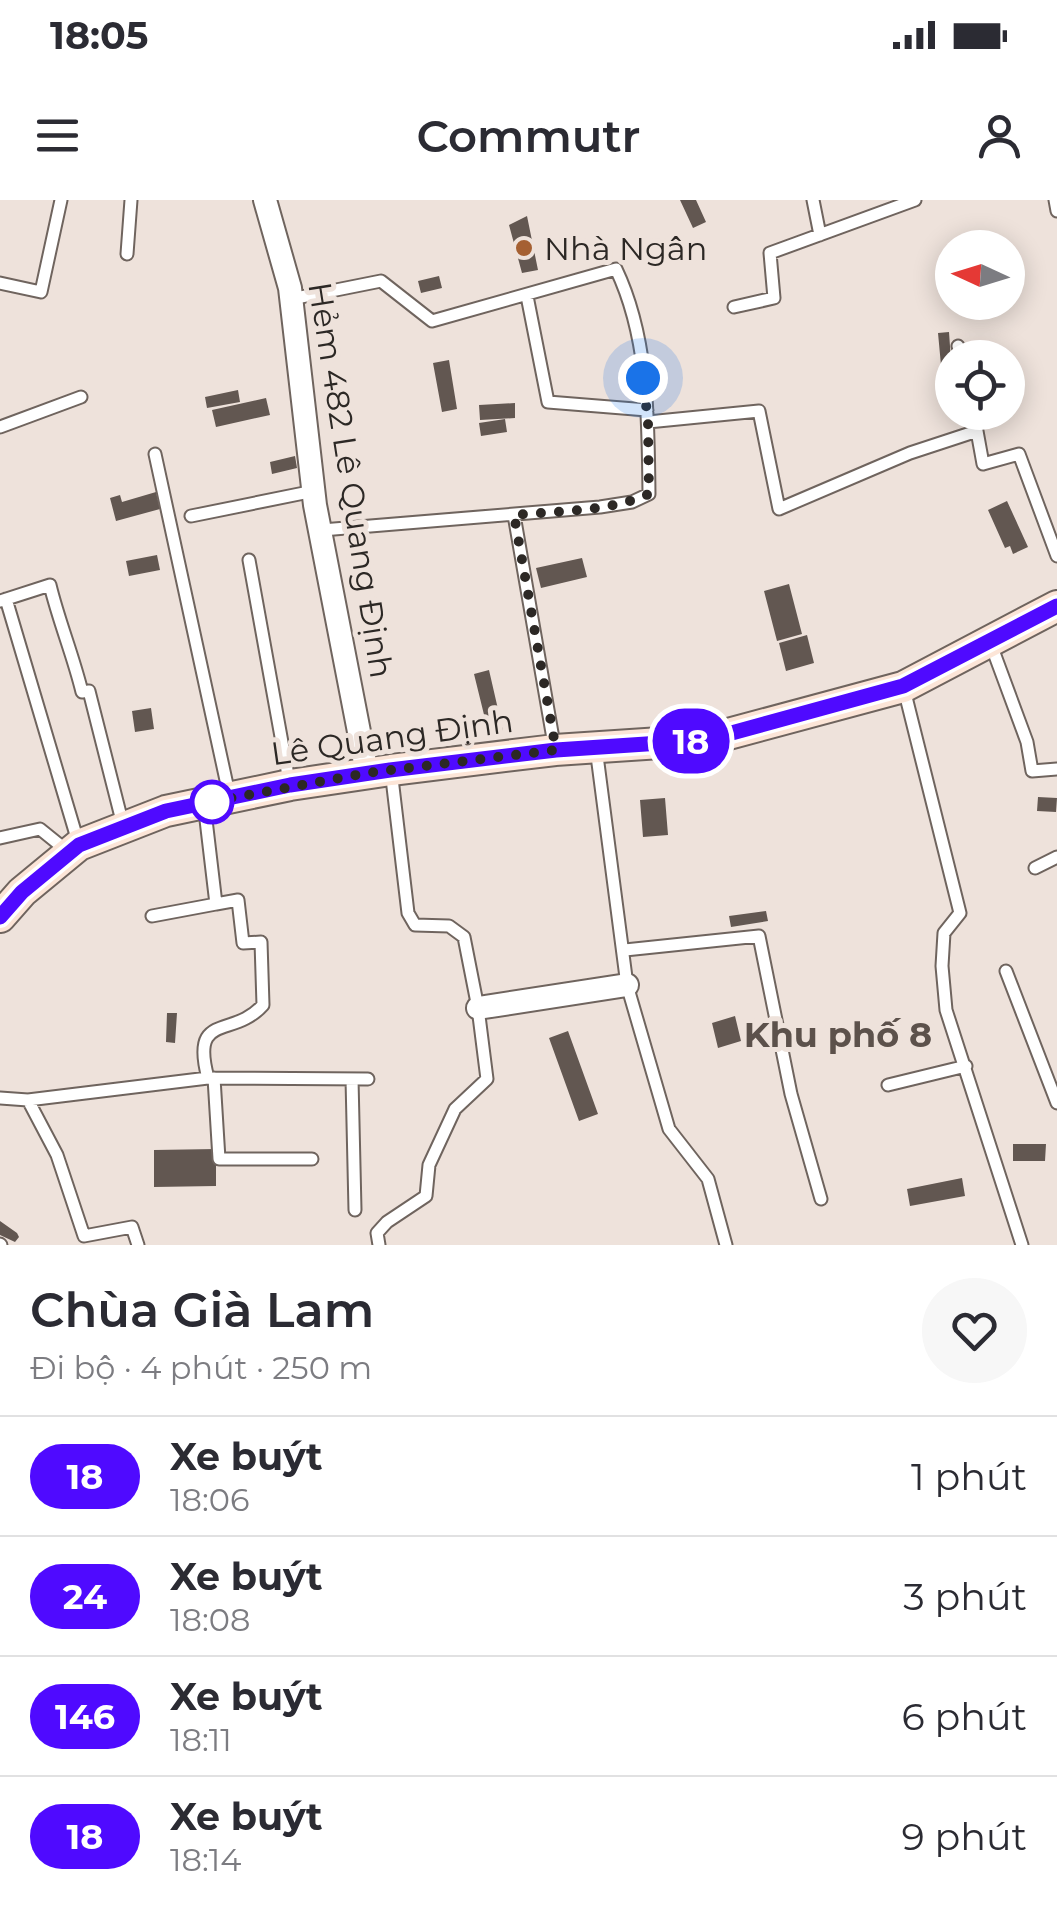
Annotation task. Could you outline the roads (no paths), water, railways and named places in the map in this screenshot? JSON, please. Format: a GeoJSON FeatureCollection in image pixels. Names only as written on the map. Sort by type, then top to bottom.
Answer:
{"type":"FeatureCollection","features":[{"type":"Feature","properties":{"kind":"main road","name":"Lê Quang Định"},"geometry":{"type":"LineString","coordinates":[[0,917],[22,892],[74,849],[166,811],[379,771],[556,750],[706,740],[903,686],[1057,606]]}},
{"type":"Feature","properties":{"kind":"street","name":"Hẻm 482 Lê Quang Định"},"geometry":{"type":"LineString","coordinates":[[264,200],[291,300],[314,491],[379,771]]}},
{"type":"Feature","properties":{"kind":"street"},"geometry":{"type":"LineString","coordinates":[[478,1008],[627,985]]}},
{"type":"Feature","properties":{"kind":"lane"},"geometry":{"type":"LineString","coordinates":[[0,283],[41,292],[61,200]]}},
{"type":"Feature","properties":{"kind":"lane"},"geometry":{"type":"LineString","coordinates":[[127,254],[132,200]]}},
{"type":"Feature","properties":{"kind":"lane"},"geometry":{"type":"LineString","coordinates":[[813,200],[820,235]]}},
{"type":"Feature","properties":{"kind":"lane"},"geometry":{"type":"LineString","coordinates":[[734,308],[774,298],[770,254],[915,200]]}},
{"type":"Feature","properties":{"kind":"lane"},"geometry":{"type":"LineString","coordinates":[[1055,200],[1057,211]]}},
{"type":"Feature","properties":{"kind":"lane"},"geometry":{"type":"LineString","coordinates":[[291,300],[382,281],[432,321],[616,270],[635,314],[648,416],[649,494],[632,502],[600,507],[322,530]]}},
{"type":"Feature","properties":{"kind":"lane"},"geometry":{"type":"LineString","coordinates":[[526,296],[548,402],[648,416],[759,410],[779,509],[910,453],[978,431],[983,464],[1018,454],[1057,556]]}},
{"type":"Feature","properties":{"kind":"lane"},"geometry":{"type":"LineString","coordinates":[[0,427],[82,397]]}},
{"type":"Feature","properties":{"kind":"lane"},"geometry":{"type":"LineString","coordinates":[[155,454],[217,801],[216,904]]}},
{"type":"Feature","properties":{"kind":"lane"},"geometry":{"type":"LineString","coordinates":[[191,516],[314,491]]}},
{"type":"Feature","properties":{"kind":"lane"},"geometry":{"type":"LineString","coordinates":[[514,515],[556,750]]}},
{"type":"Feature","properties":{"kind":"lane"},"geometry":{"type":"LineString","coordinates":[[248,560],[290,785]]}},
{"type":"Feature","properties":{"kind":"lane"},"geometry":{"type":"LineString","coordinates":[[74,849],[3,600],[50,585],[82,692],[89,690],[123,826]]}},
{"type":"Feature","properties":{"kind":"lane"},"geometry":{"type":"LineString","coordinates":[[990,642],[1027,742],[1032,771],[1057,769]]}},
{"type":"Feature","properties":{"kind":"lane"},"geometry":{"type":"LineString","coordinates":[[903,686],[960,913],[944,933],[946,1010],[1022,1245]]}},
{"type":"Feature","properties":{"kind":"lane"},"geometry":{"type":"LineString","coordinates":[[596,747],[627,985],[669,1129],[708,1180],[726,1245]]}},
{"type":"Feature","properties":{"kind":"lane"},"geometry":{"type":"LineString","coordinates":[[379,771],[408,914],[415,926],[450,926],[464,937],[486,1079],[455,1109],[429,1165],[426,1196],[376,1233],[379,1245]]}},
{"type":"Feature","properties":{"kind":"lane"},"geometry":{"type":"LineString","coordinates":[[0,838],[40,828],[74,849]]}},
{"type":"Feature","properties":{"kind":"lane"},"geometry":{"type":"LineString","coordinates":[[1035,868],[1057,857]]}},
{"type":"Feature","properties":{"kind":"lane"},"geometry":{"type":"LineString","coordinates":[[152,916],[238,900],[243,943],[260,942],[263,1005],[252,1017],[214,1028],[203,1040],[202,1056],[211,1078],[220,1159],[312,1159]]}},
{"type":"Feature","properties":{"kind":"lane"},"geometry":{"type":"LineString","coordinates":[[625,950],[759,936],[791,1094],[821,1198]]}},
{"type":"Feature","properties":{"kind":"lane"},"geometry":{"type":"LineString","coordinates":[[1006,971],[1057,1103]]}},
{"type":"Feature","properties":{"kind":"lane"},"geometry":{"type":"LineString","coordinates":[[888,1085],[966,1066]]}},
{"type":"Feature","properties":{"kind":"lane"},"geometry":{"type":"LineString","coordinates":[[0,1098],[28,1100],[211,1078],[368,1079]]}},
{"type":"Feature","properties":{"kind":"lane"},"geometry":{"type":"LineString","coordinates":[[352,1079],[355,1210]]}},
{"type":"Feature","properties":{"kind":"lane"},"geometry":{"type":"LineString","coordinates":[[28,1100],[57,1155],[84,1241],[132,1227],[138,1245]]}},
{"type":"Feature","properties":{"kind":"place","name":"Nhà Ngân"},"geometry":{"type":"Point","coordinates":[524,248]}},
{"type":"Feature","properties":{"kind":"district","name":"Khu phố 8"},"geometry":{"type":"Point","coordinates":[838,1034]}}]}
